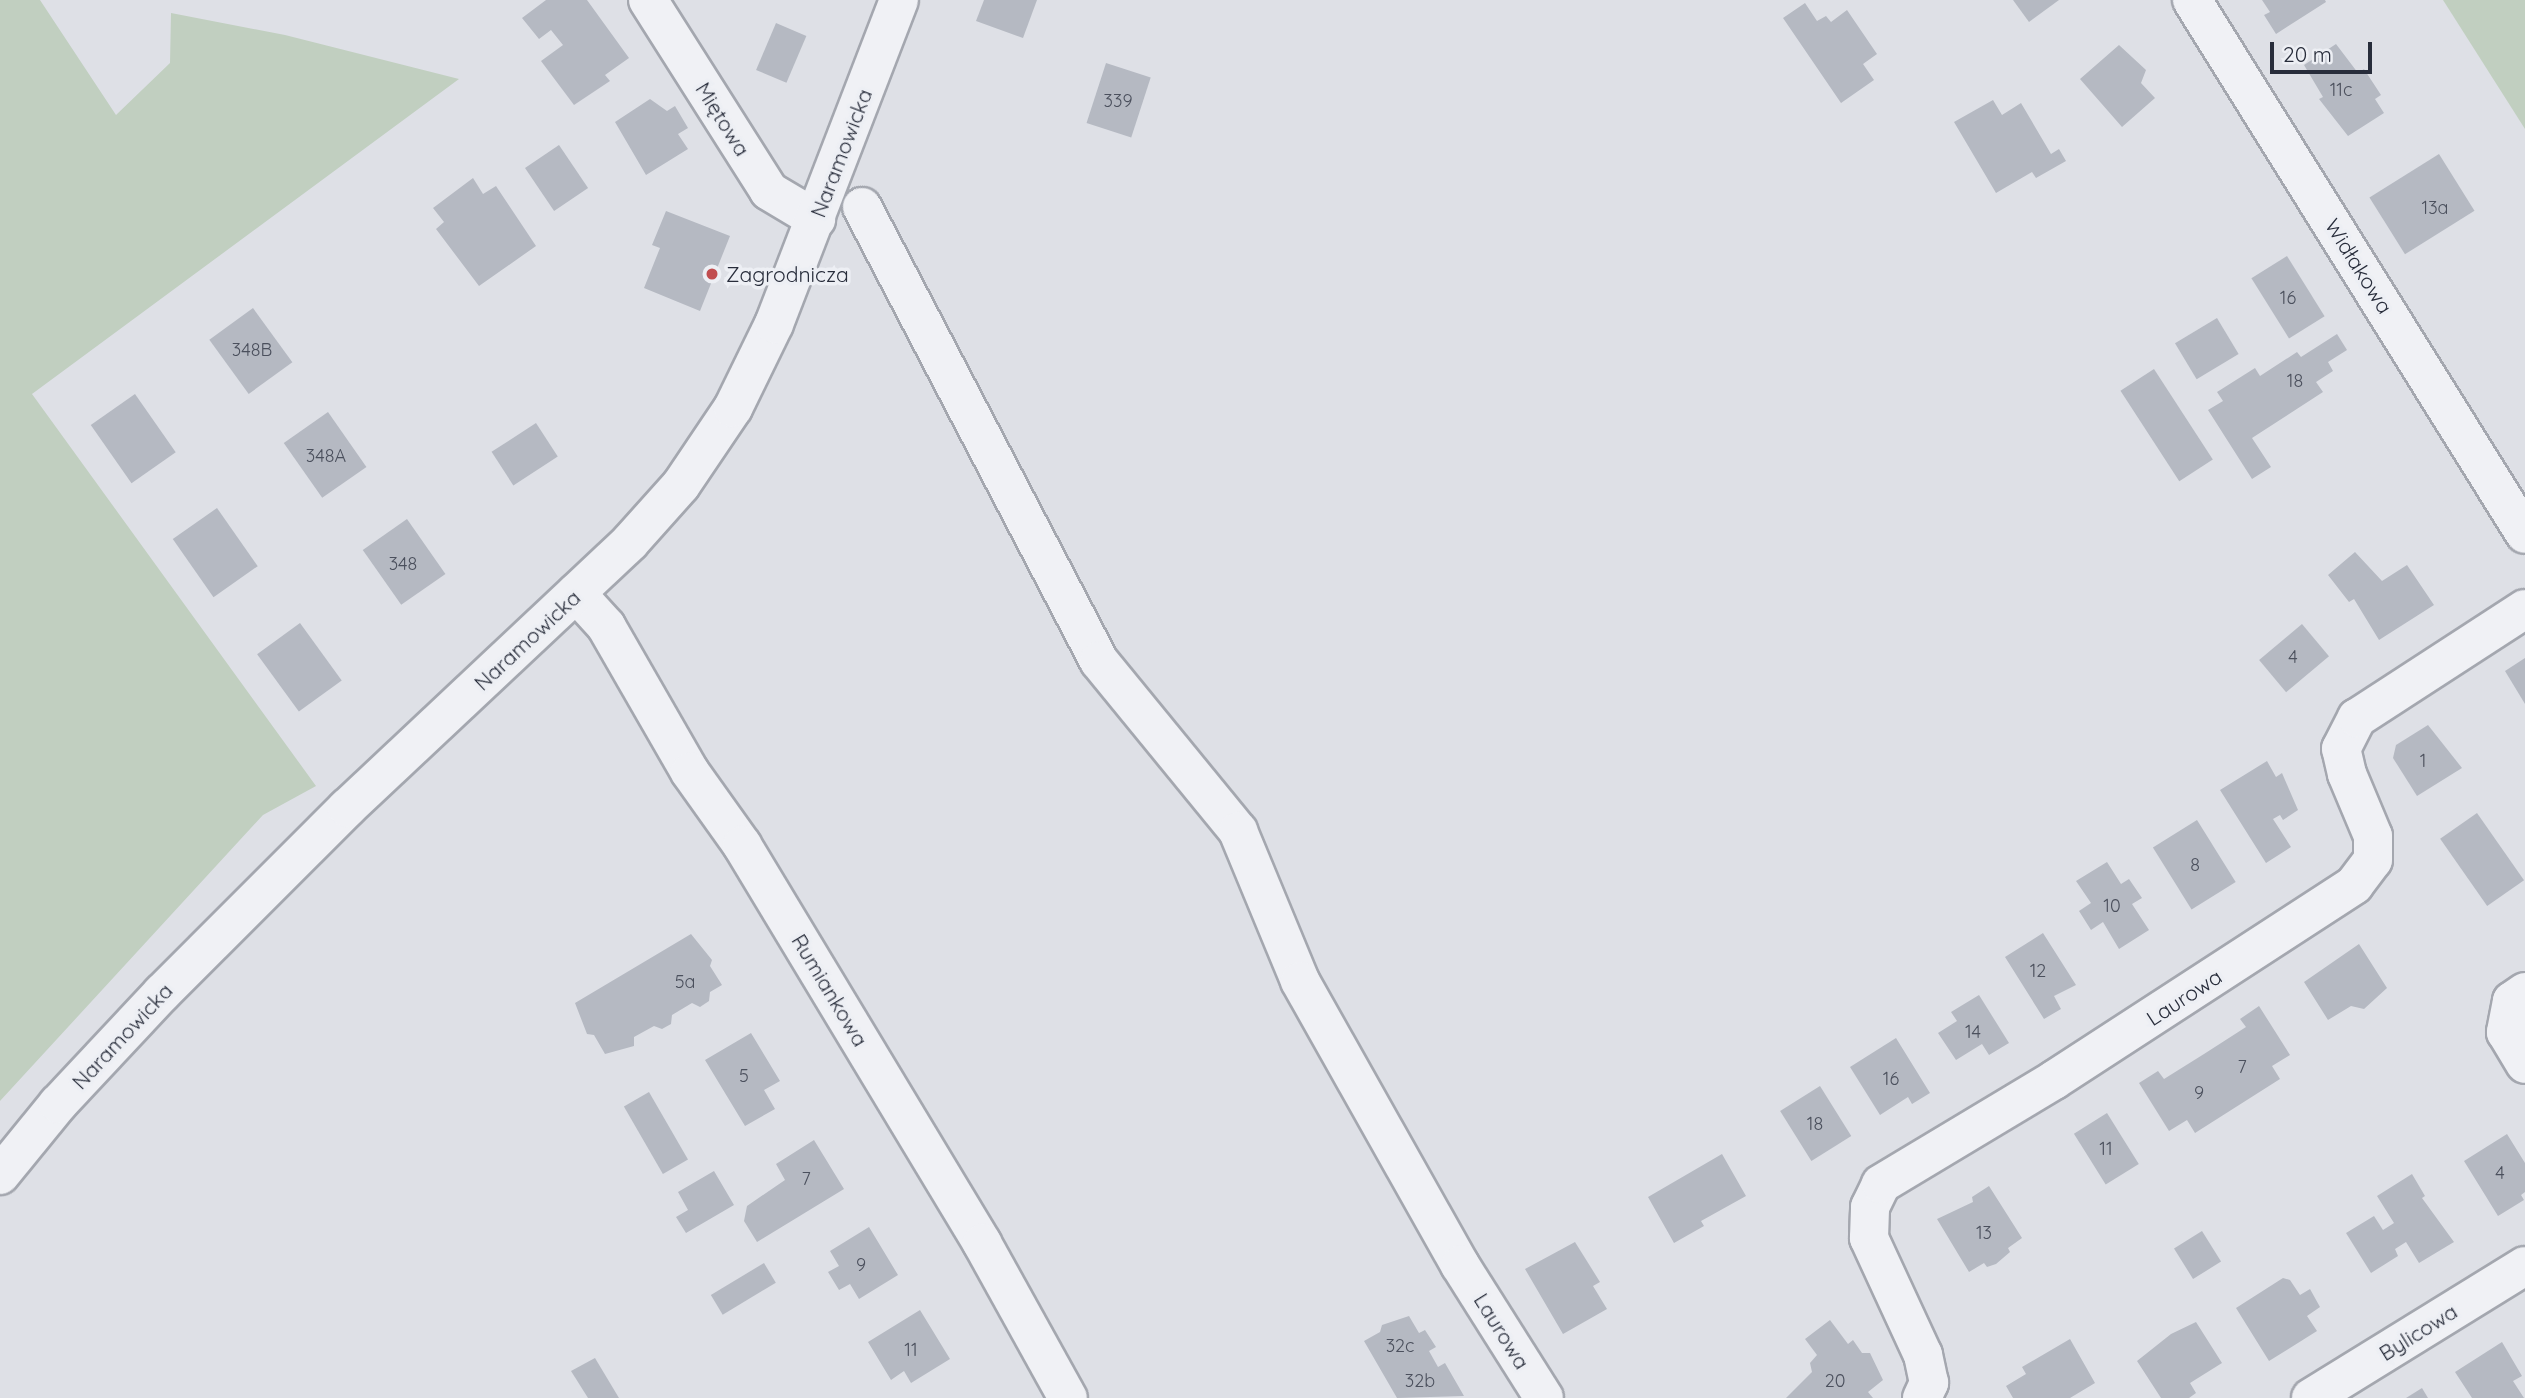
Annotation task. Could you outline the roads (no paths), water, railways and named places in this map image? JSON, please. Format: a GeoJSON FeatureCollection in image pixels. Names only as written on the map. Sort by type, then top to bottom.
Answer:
{"type":"FeatureCollection","features":[{"type":"Feature","properties":{"kind":"street","name":"Miętowa"},"geometry":{"type":"LineString","coordinates":[[648,0],[769,191],[816,219]]}},
{"type":"Feature","properties":{"kind":"street","name":"Naramowicka"},"geometry":{"type":"LineString","coordinates":[[0,1175],[58,1104],[162,993],[347,808],[656,515],[716,437],[756,364],[816,219],[899,0]]}},
{"type":"Feature","properties":{"kind":"street","name":"Widłakowa"},"geometry":{"type":"LineString","coordinates":[[2192,0],[2525,534]]}},
{"type":"Feature","properties":{"kind":"street","name":"Laurowa"},"geometry":{"type":"LineString","coordinates":[[862,207],[1099,661],[1238,831],[1300,981],[1460,1265],[1544,1398]]}},
{"type":"Feature","properties":{"kind":"street","name":"Rumiankowa"},"geometry":{"type":"LineString","coordinates":[[576,593],[606,626],[690,772],[749,857],[982,1243],[1068,1398]]}},
{"type":"Feature","properties":{"kind":"street","name":"Laurowa"},"geometry":{"type":"LineString","coordinates":[[1922,1398],[1929,1383],[1923,1355],[1869,1238],[1870,1207],[1881,1184],[2054,1080],[2354,885],[2373,860],[2373,836],[2347,774],[2341,749],[2357,718],[2525,609]]}},
{"type":"Feature","properties":{"kind":"street"},"geometry":{"type":"LineString","coordinates":[[2525,992],[2512,1001],[2506,1032],[2525,1064]]}},
{"type":"Feature","properties":{"kind":"street","name":"Bylicowa"},"geometry":{"type":"LineString","coordinates":[[2311,1398],[2525,1266]]}},
{"type":"Feature","properties":{"kind":"place","name":"Zagrodnicza"},"geometry":{"type":"Point","coordinates":[712,274]}}]}
